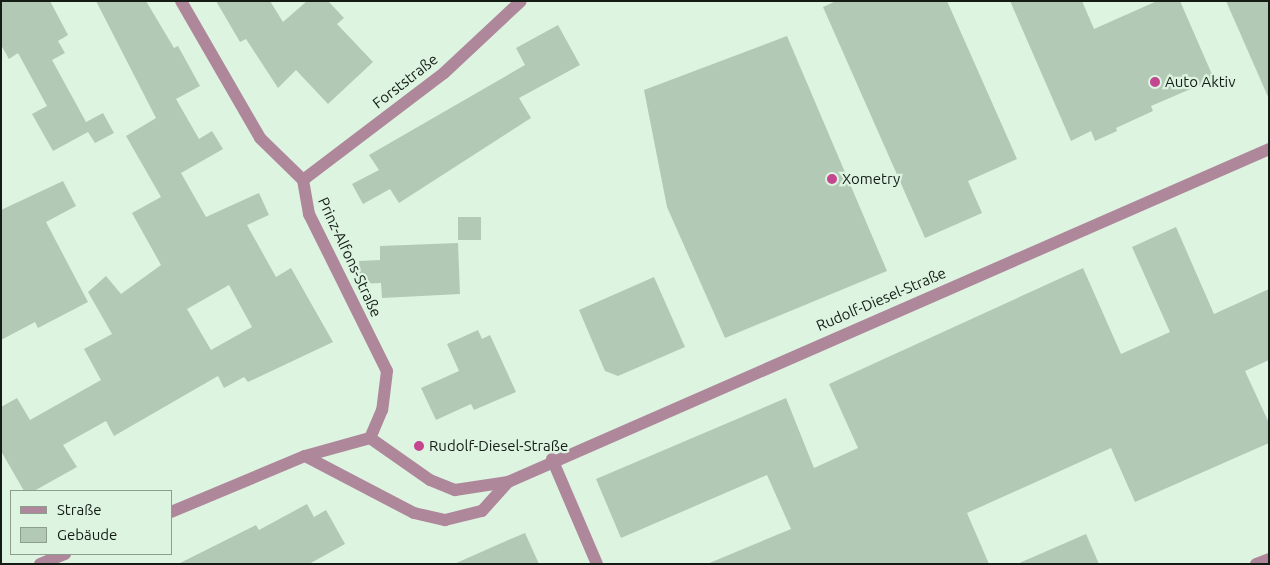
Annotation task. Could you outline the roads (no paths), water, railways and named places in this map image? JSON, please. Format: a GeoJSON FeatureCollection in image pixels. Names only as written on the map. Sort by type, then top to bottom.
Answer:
{"type":"FeatureCollection","features":[{"type":"Feature","properties":{"kind":"street"},"geometry":{"type":"LineString","coordinates":[[181,1],[260,138],[303,180]]}},
{"type":"Feature","properties":{"kind":"street","name":"Forststraße"},"geometry":{"type":"LineString","coordinates":[[303,180],[444,73],[521,1]]}},
{"type":"Feature","properties":{"kind":"street","name":"Rudolf-Diesel-Straße"},"geometry":{"type":"LineString","coordinates":[[370,438],[430,480],[455,490],[508,482],[552,459],[1269,149]]}},
{"type":"Feature","properties":{"kind":"street","name":"Prinz-Alfons-Straße"},"geometry":{"type":"LineString","coordinates":[[303,180],[309,214],[387,371],[382,410],[370,438]]}},
{"type":"Feature","properties":{"kind":"street"},"geometry":{"type":"LineString","coordinates":[[172,512],[305,456],[370,438]]}},
{"type":"Feature","properties":{"kind":"street","name":"Rudolf-Diesel-Straße"},"geometry":{"type":"LineString","coordinates":[[305,456],[414,513],[445,520],[482,511],[508,482]]}},
{"type":"Feature","properties":{"kind":"street"},"geometry":{"type":"LineString","coordinates":[[552,459],[597,564]]}},
{"type":"Feature","properties":{"kind":"street"},"geometry":{"type":"LineString","coordinates":[[40,564],[63,555]]}},
{"type":"Feature","properties":{"kind":"street"},"geometry":{"type":"LineString","coordinates":[[1256,564],[1269,559]]}},
{"type":"Feature","properties":{"kind":"place","name":"Auto Aktiv"},"geometry":{"type":"Point","coordinates":[1155,82]}},
{"type":"Feature","properties":{"kind":"place","name":"Xometry"},"geometry":{"type":"Point","coordinates":[832,179]}},
{"type":"Feature","properties":{"kind":"place","name":"Rudolf-Diesel-Straße"},"geometry":{"type":"Point","coordinates":[419,446]}}]}
